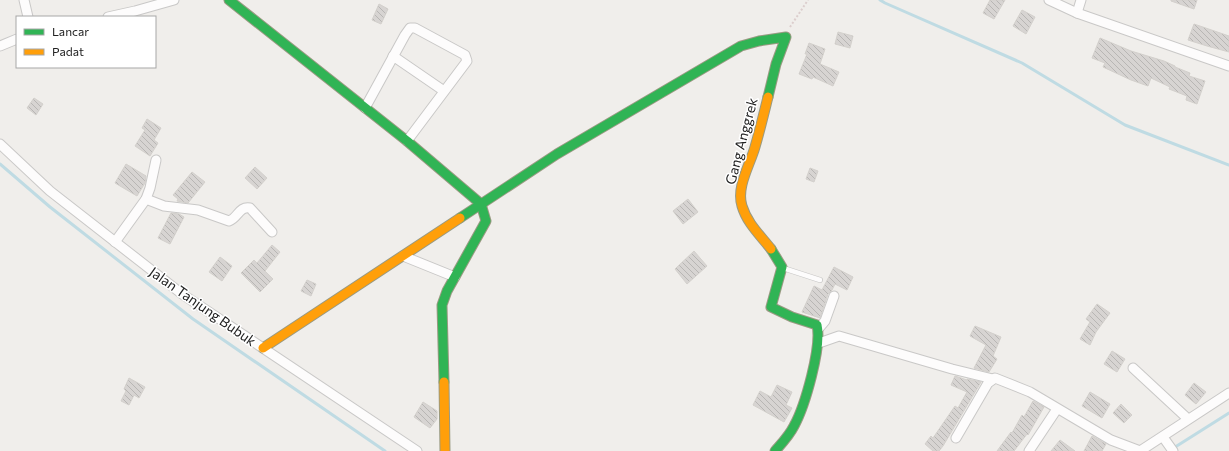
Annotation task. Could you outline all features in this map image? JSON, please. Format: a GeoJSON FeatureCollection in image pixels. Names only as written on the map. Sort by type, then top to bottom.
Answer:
{"type":"FeatureCollection","features":[{"type":"Feature","properties":{"kind":"street"},"geometry":{"type":"LineString","coordinates":[[24,0],[28,16]]}},
{"type":"Feature","properties":{"kind":"street"},"geometry":{"type":"LineString","coordinates":[[112,16],[174,0]]}},
{"type":"Feature","properties":{"kind":"street"},"geometry":{"type":"LineString","coordinates":[[229,0],[240,4],[481,204],[486,221],[447,291],[442,305],[444,352],[444,451]]}},
{"type":"Feature","properties":{"kind":"street"},"geometry":{"type":"LineString","coordinates":[[1048,0],[1077,13],[1229,66]]}},
{"type":"Feature","properties":{"kind":"street"},"geometry":{"type":"LineString","coordinates":[[1077,13],[1081,0]]}},
{"type":"Feature","properties":{"kind":"street"},"geometry":{"type":"LineString","coordinates":[[365,108],[408,30],[415,28],[465,55],[467,61],[406,141]]}},
{"type":"Feature","properties":{"kind":"street","name":"Gang Anggrek"},"geometry":{"type":"LineString","coordinates":[[481,204],[557,154],[741,46],[759,41],[786,37],[776,66],[741,191],[741,205],[747,217],[780,261],[782,267]]}},
{"type":"Feature","properties":{"kind":"street"},"geometry":{"type":"LineString","coordinates":[[0,46],[16,39]]}},
{"type":"Feature","properties":{"kind":"street"},"geometry":{"type":"LineString","coordinates":[[393,56],[444,91]]}},
{"type":"Feature","properties":{"kind":"street","name":"Jalan Tanjung Bubuk"},"geometry":{"type":"LineString","coordinates":[[0,144],[50,191],[182,294],[418,451]]}},
{"type":"Feature","properties":{"kind":"street"},"geometry":{"type":"LineString","coordinates":[[115,242],[146,199],[156,160]]}},
{"type":"Feature","properties":{"kind":"street"},"geometry":{"type":"LineString","coordinates":[[146,199],[164,206],[198,210],[229,221],[233,220],[244,208],[250,208],[272,232]]}},
{"type":"Feature","properties":{"kind":"street"},"geometry":{"type":"LineString","coordinates":[[263,348],[481,204]]}},
{"type":"Feature","properties":{"kind":"street"},"geometry":{"type":"LineString","coordinates":[[403,256],[455,276]]}},
{"type":"Feature","properties":{"kind":"street"},"geometry":{"type":"LineString","coordinates":[[782,267],[771,307],[792,318],[817,325],[819,328]]}},
{"type":"Feature","properties":{"kind":"street"},"geometry":{"type":"LineString","coordinates":[[775,451],[786,439],[802,410],[819,342],[819,328],[825,322],[834,296]]}},
{"type":"Feature","properties":{"kind":"street"},"geometry":{"type":"LineString","coordinates":[[819,342],[840,336],[952,369],[993,379],[995,378],[1030,392],[1111,440],[1140,451],[1164,440],[1188,419],[1229,393]]}},
{"type":"Feature","properties":{"kind":"street"},"geometry":{"type":"LineString","coordinates":[[1133,368],[1188,419]]}},
{"type":"Feature","properties":{"kind":"street"},"geometry":{"type":"LineString","coordinates":[[956,438],[988,383],[993,379]]}},
{"type":"Feature","properties":{"kind":"street"},"geometry":{"type":"LineString","coordinates":[[1029,451],[1057,409]]}},
{"type":"Feature","properties":{"kind":"street"},"geometry":{"type":"LineString","coordinates":[[1164,440],[1173,451]]}},
{"type":"Feature","properties":{"kind":"lane"},"geometry":{"type":"LineString","coordinates":[[782,267],[820,280]]}},
{"type":"Feature","properties":{"kind":"path"},"geometry":{"type":"LineString","coordinates":[[790,27],[808,0]]}},
{"type":"Feature","properties":{"kind":"building"},"geometry":{"type":"Polygon","coordinates":[[[990,0],[1005,0],[994,19],[983,13],[990,0]]]}},
{"type":"Feature","properties":{"kind":"building"},"geometry":{"type":"Polygon","coordinates":[[[1171,0],[1197,0],[1194,9],[1171,0]]]}},
{"type":"Feature","properties":{"kind":"building"},"geometry":{"type":"Polygon","coordinates":[[[379,4],[388,9],[381,24],[372,20],[379,4]]]}},
{"type":"Feature","properties":{"kind":"building"},"geometry":{"type":"Polygon","coordinates":[[[1022,10],[1035,17],[1026,34],[1013,26],[1022,10]]]}},
{"type":"Feature","properties":{"kind":"building"},"geometry":{"type":"Polygon","coordinates":[[[1194,24],[1229,36],[1229,52],[1188,40],[1194,24]]]}},
{"type":"Feature","properties":{"kind":"building"},"geometry":{"type":"Polygon","coordinates":[[[838,32],[853,36],[850,48],[835,44],[838,32]]]}},
{"type":"Feature","properties":{"kind":"building"},"geometry":{"type":"Polygon","coordinates":[[[1100,38],[1131,51],[1164,61],[1190,73],[1189,76],[1205,81],[1197,104],[1186,100],[1187,96],[1169,89],[1170,87],[1151,78],[1148,86],[1103,67],[1105,63],[1092,58],[1100,38]]]}},
{"type":"Feature","properties":{"kind":"building"},"geometry":{"type":"Polygon","coordinates":[[[809,43],[825,49],[820,64],[839,72],[833,86],[813,77],[812,79],[799,74],[807,54],[805,54],[809,43]]]}},
{"type":"Feature","properties":{"kind":"building"},"geometry":{"type":"Polygon","coordinates":[[[34,98],[43,104],[36,115],[27,108],[34,98]]]}},
{"type":"Feature","properties":{"kind":"building"},"geometry":{"type":"Polygon","coordinates":[[[147,119],[161,128],[154,140],[158,143],[150,156],[135,146],[145,130],[142,128],[147,119]]]}},
{"type":"Feature","properties":{"kind":"building"},"geometry":{"type":"Polygon","coordinates":[[[126,164],[146,176],[145,183],[137,196],[115,183],[126,164]]]}},
{"type":"Feature","properties":{"kind":"building"},"geometry":{"type":"Polygon","coordinates":[[[255,167],[267,178],[257,189],[245,178],[255,167]]]}},
{"type":"Feature","properties":{"kind":"building"},"geometry":{"type":"Polygon","coordinates":[[[810,168],[818,171],[814,182],[806,179],[810,168]]]}},
{"type":"Feature","properties":{"kind":"building"},"geometry":{"type":"Polygon","coordinates":[[[192,172],[205,182],[188,203],[177,201],[178,199],[173,195],[192,172]]]}},
{"type":"Feature","properties":{"kind":"building"},"geometry":{"type":"Polygon","coordinates":[[[688,199],[698,212],[683,224],[673,211],[688,199]]]}},
{"type":"Feature","properties":{"kind":"building"},"geometry":{"type":"Polygon","coordinates":[[[171,213],[179,214],[184,217],[170,244],[158,238],[171,213]]]}},
{"type":"Feature","properties":{"kind":"building"},"geometry":{"type":"Polygon","coordinates":[[[272,245],[280,252],[265,271],[273,279],[260,292],[241,273],[254,260],[257,263],[272,245]]]}},
{"type":"Feature","properties":{"kind":"building"},"geometry":{"type":"Polygon","coordinates":[[[694,251],[707,266],[687,284],[675,269],[694,251]]]}},
{"type":"Feature","properties":{"kind":"building"},"geometry":{"type":"Polygon","coordinates":[[[220,257],[232,266],[222,281],[209,272],[220,257]]]}},
{"type":"Feature","properties":{"kind":"building"},"geometry":{"type":"Polygon","coordinates":[[[834,267],[853,277],[847,290],[835,284],[828,294],[820,318],[802,312],[814,286],[822,290],[834,267]]]}},
{"type":"Feature","properties":{"kind":"building"},"geometry":{"type":"Polygon","coordinates":[[[307,280],[316,284],[311,296],[301,291],[307,280]]]}},
{"type":"Feature","properties":{"kind":"building"},"geometry":{"type":"Polygon","coordinates":[[[1097,304],[1110,313],[1096,332],[1090,345],[1080,339],[1090,322],[1086,319],[1097,304]]]}},
{"type":"Feature","properties":{"kind":"building"},"geometry":{"type":"Polygon","coordinates":[[[975,326],[1001,337],[993,356],[997,359],[989,372],[974,368],[986,345],[970,336],[975,326]]]}},
{"type":"Feature","properties":{"kind":"building"},"geometry":{"type":"Polygon","coordinates":[[[1112,351],[1125,359],[1117,372],[1104,364],[1112,351]]]}},
{"type":"Feature","properties":{"kind":"building"},"geometry":{"type":"Polygon","coordinates":[[[955,376],[981,382],[943,446],[939,451],[933,451],[925,444],[931,436],[933,438],[955,406],[958,408],[967,392],[951,385],[955,376]]]}},
{"type":"Feature","properties":{"kind":"building"},"geometry":{"type":"Polygon","coordinates":[[[129,378],[145,387],[139,398],[134,395],[129,405],[121,401],[126,391],[124,389],[129,378]]]}},
{"type":"Feature","properties":{"kind":"building"},"geometry":{"type":"Polygon","coordinates":[[[1194,383],[1206,392],[1196,404],[1185,395],[1194,383]]]}},
{"type":"Feature","properties":{"kind":"building"},"geometry":{"type":"Polygon","coordinates":[[[777,385],[792,392],[786,405],[792,408],[784,422],[753,405],[760,391],[771,397],[777,385]]]}},
{"type":"Feature","properties":{"kind":"building"},"geometry":{"type":"Polygon","coordinates":[[[1090,392],[1110,404],[1102,418],[1082,406],[1090,392]]]}},
{"type":"Feature","properties":{"kind":"building"},"geometry":{"type":"Polygon","coordinates":[[[1033,401],[1044,407],[1028,435],[1027,434],[1014,451],[997,451],[1011,432],[1012,433],[1022,415],[1024,417],[1033,401]]]}},
{"type":"Feature","properties":{"kind":"building"},"geometry":{"type":"Polygon","coordinates":[[[423,402],[437,411],[437,419],[430,428],[414,417],[423,402]]]}},
{"type":"Feature","properties":{"kind":"building"},"geometry":{"type":"Polygon","coordinates":[[[1121,404],[1132,415],[1124,423],[1113,413],[1121,404]]]}},
{"type":"Feature","properties":{"kind":"building"},"geometry":{"type":"Polygon","coordinates":[[[1092,436],[1106,444],[1102,451],[1084,451],[1092,436]]]}},
{"type":"Feature","properties":{"kind":"building"},"geometry":{"type":"Polygon","coordinates":[[[1060,440],[1075,451],[1051,451],[1060,440]]]}},
{"type":"Feature","properties":{"kind":"waterway"},"geometry":{"type":"LineString","coordinates":[[880,0],[1022,63],[1125,125],[1229,165]]}},
{"type":"Feature","properties":{"kind":"waterway"},"geometry":{"type":"LineString","coordinates":[[0,164],[50,207],[193,319],[385,451]]}},
{"type":"Feature","properties":{"kind":"waterway"},"geometry":{"type":"LineString","coordinates":[[1172,449],[1229,413]]}},
{"type":"Feature","properties":{"kind":"traffic: fast"},"geometry":{"type":"LineString","coordinates":[[229,0],[407,141],[481,204],[486,221],[447,291],[442,305],[444,382]]}},
{"type":"Feature","properties":{"kind":"traffic: fast"},"geometry":{"type":"LineString","coordinates":[[460,218],[557,154],[741,46],[759,41],[786,37],[776,64],[768,97]]}},
{"type":"Feature","properties":{"kind":"traffic: fast"},"geometry":{"type":"LineString","coordinates":[[771,249],[782,267],[771,307],[792,317],[817,325],[818,335],[812,376],[803,405],[792,430],[775,451]]}},
{"type":"Feature","properties":{"kind":"traffic: slow"},"geometry":{"type":"LineString","coordinates":[[768,97],[755,147],[744,176],[741,199],[747,218],[771,249]]}},
{"type":"Feature","properties":{"kind":"traffic: slow"},"geometry":{"type":"LineString","coordinates":[[263,348],[460,218]]}},
{"type":"Feature","properties":{"kind":"traffic: slow"},"geometry":{"type":"LineString","coordinates":[[444,382],[445,451]]}}]}
